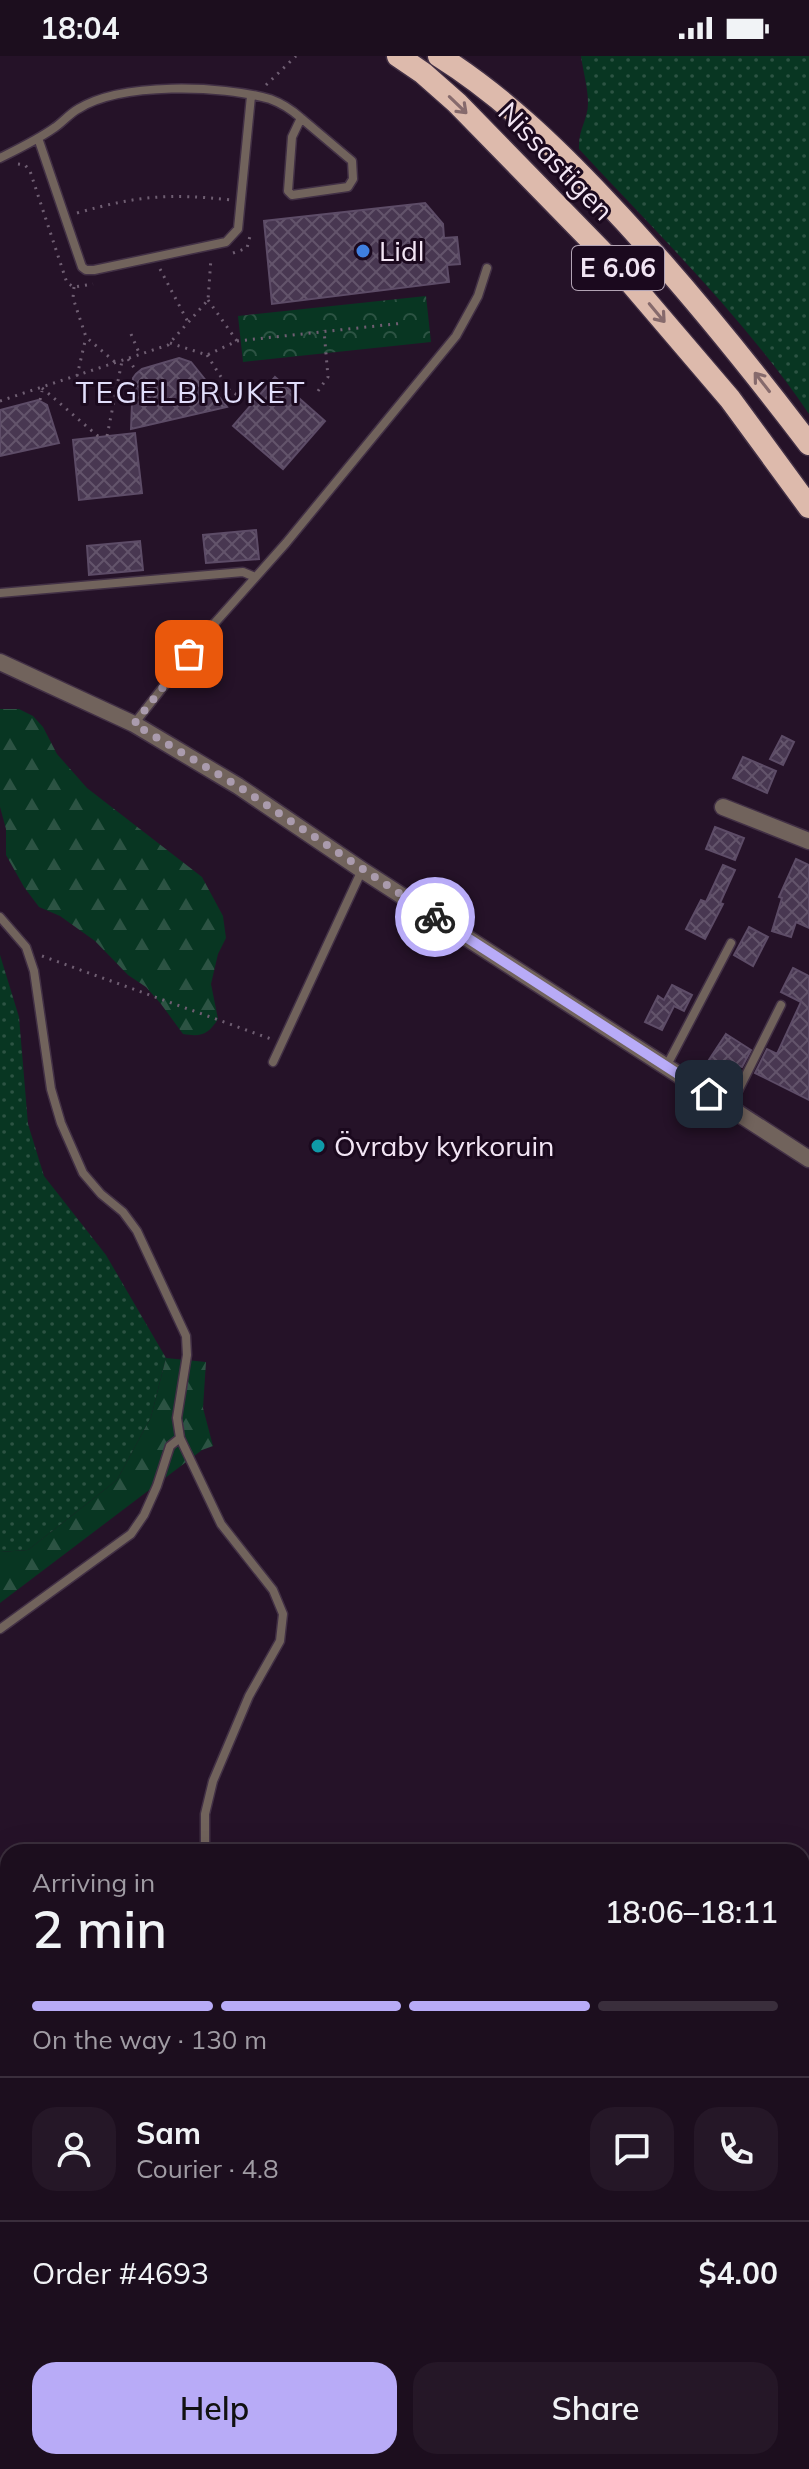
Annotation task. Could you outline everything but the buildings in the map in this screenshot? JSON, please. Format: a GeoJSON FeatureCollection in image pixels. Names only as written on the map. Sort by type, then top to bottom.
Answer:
{"type":"FeatureCollection","features":[{"type":"Feature","properties":{"kind":"highway","name":"Nissastigen"},"geometry":{"type":"LineString","coordinates":[[398,56],[457,103],[619,269],[730,399],[809,507]]}},
{"type":"Feature","properties":{"kind":"highway","name":"Nissastigen"},"geometry":{"type":"LineString","coordinates":[[439,56],[465,72],[534,130],[644,241],[758,376],[809,444]]}},
{"type":"Feature","properties":{"kind":"street"},"geometry":{"type":"LineString","coordinates":[[0,662],[134,724],[238,786],[362,870],[809,1159]]}},
{"type":"Feature","properties":{"kind":"street"},"geometry":{"type":"LineString","coordinates":[[723,807],[809,841]]}},
{"type":"Feature","properties":{"kind":"lane"},"geometry":{"type":"LineString","coordinates":[[0,158],[38,138],[79,108],[130,91],[165,88],[273,100],[301,118],[352,161],[353,179],[348,187],[292,195],[288,191],[292,137],[301,118]]}},
{"type":"Feature","properties":{"kind":"lane"},"geometry":{"type":"LineString","coordinates":[[38,138],[82,267],[94,270],[226,242],[238,229],[251,96]]}},
{"type":"Feature","properties":{"kind":"lane"},"geometry":{"type":"LineString","coordinates":[[134,724],[204,635],[456,336],[478,296],[487,268]]}},
{"type":"Feature","properties":{"kind":"lane"},"geometry":{"type":"LineString","coordinates":[[0,593],[243,572],[255,577]]}},
{"type":"Feature","properties":{"kind":"lane"},"geometry":{"type":"LineString","coordinates":[[273,1062],[362,870]]}},
{"type":"Feature","properties":{"kind":"lane"},"geometry":{"type":"LineString","coordinates":[[0,917],[27,950],[34,971],[51,1089],[61,1123],[83,1173],[101,1194],[123,1212],[137,1231],[186,1336],[187,1355],[177,1418],[180,1438],[221,1524],[273,1590],[283,1614],[280,1641],[249,1696],[213,1781],[205,1814],[205,1844]]}},
{"type":"Feature","properties":{"kind":"lane"},"geometry":{"type":"LineString","coordinates":[[666,1067],[731,943]]}},
{"type":"Feature","properties":{"kind":"lane"},"geometry":{"type":"LineString","coordinates":[[730,1107],[781,1005]]}},
{"type":"Feature","properties":{"kind":"lane"},"geometry":{"type":"LineString","coordinates":[[0,1629],[131,1534],[157,1486],[170,1446],[180,1438]]}},
{"type":"Feature","properties":{"kind":"path"},"geometry":{"type":"LineString","coordinates":[[266,85],[296,56]]}},
{"type":"Feature","properties":{"kind":"path"},"geometry":{"type":"LineString","coordinates":[[13,166],[21,163],[30,171],[67,283],[74,287],[93,284]]}},
{"type":"Feature","properties":{"kind":"path"},"geometry":{"type":"LineString","coordinates":[[47,223],[118,201],[156,196],[198,196],[241,201]]}},
{"type":"Feature","properties":{"kind":"path"},"geometry":{"type":"LineString","coordinates":[[226,254],[242,251],[249,246],[252,221]]}},
{"type":"Feature","properties":{"kind":"path"},"geometry":{"type":"LineString","coordinates":[[0,401],[170,343],[208,300],[211,258],[198,261]]}},
{"type":"Feature","properties":{"kind":"path"},"geometry":{"type":"LineString","coordinates":[[173,266],[160,269],[188,323]]}},
{"type":"Feature","properties":{"kind":"path"},"geometry":{"type":"LineString","coordinates":[[74,287],[73,298],[86,337],[116,363]]}},
{"type":"Feature","properties":{"kind":"path"},"geometry":{"type":"LineString","coordinates":[[208,300],[237,341]]}},
{"type":"Feature","properties":{"kind":"path"},"geometry":{"type":"LineString","coordinates":[[207,355],[237,341],[404,323]]}},
{"type":"Feature","properties":{"kind":"path"},"geometry":{"type":"LineString","coordinates":[[318,391],[328,377],[324,330]]}},
{"type":"Feature","properties":{"kind":"path"},"geometry":{"type":"LineString","coordinates":[[131,334],[140,355]]}},
{"type":"Feature","properties":{"kind":"path"},"geometry":{"type":"LineString","coordinates":[[77,376],[86,337]]}},
{"type":"Feature","properties":{"kind":"path"},"geometry":{"type":"LineString","coordinates":[[170,343],[207,355],[230,391],[250,402]]}},
{"type":"Feature","properties":{"kind":"path"},"geometry":{"type":"LineString","coordinates":[[128,359],[137,372]]}},
{"type":"Feature","properties":{"kind":"path"},"geometry":{"type":"LineString","coordinates":[[107,436],[122,361]]}},
{"type":"Feature","properties":{"kind":"path"},"geometry":{"type":"LineString","coordinates":[[40,400],[42,389]]}},
{"type":"Feature","properties":{"kind":"path"},"geometry":{"type":"LineString","coordinates":[[42,389],[99,437]]}},
{"type":"Feature","properties":{"kind":"path"},"geometry":{"type":"LineString","coordinates":[[27,950],[282,1043]]}},
{"type":"Feature","properties":{"kind":"green space"},"geometry":{"type":"Polygon","coordinates":[[[581,56],[809,56],[809,414],[728,310],[579,149],[588,103],[581,56]]]}},
{"type":"Feature","properties":{"kind":"green space"},"geometry":{"type":"Polygon","coordinates":[[[426,296],[431,342],[243,362],[238,316],[426,296]]]}},
{"type":"Feature","properties":{"kind":"green space"},"geometry":{"type":"Polygon","coordinates":[[[0,709],[19,709],[33,716],[43,727],[57,754],[87,788],[202,877],[223,916],[226,938],[218,954],[211,984],[218,1019],[207,1032],[183,1034],[146,987],[128,975],[95,941],[60,916],[39,907],[24,887],[6,855],[6,829],[0,807],[0,709]]]}},
{"type":"Feature","properties":{"kind":"green space"},"geometry":{"type":"Polygon","coordinates":[[[0,955],[19,1017],[28,1124],[44,1176],[106,1255],[166,1358],[151,1417],[117,1480],[28,1550],[0,1552],[0,955]]]}},
{"type":"Feature","properties":{"kind":"green space"},"geometry":{"type":"Polygon","coordinates":[[[166,1358],[206,1362],[203,1408],[213,1446],[202,1450],[0,1603],[0,1552],[28,1550],[117,1480],[151,1417],[166,1358]]]}},
{"type":"Feature","properties":{"kind":"way so far"},"geometry":{"type":"LineString","coordinates":[[189,654],[134,724],[238,786],[435,917]]}},
{"type":"Feature","properties":{"kind":"place","name":"Lidl"},"geometry":{"type":"Point","coordinates":[363,251]}},
{"type":"Feature","properties":{"kind":"place","name":"Övraby kyrkoruin"},"geometry":{"type":"Point","coordinates":[318,1146]}},
{"type":"Feature","properties":{"kind":"district","name":"TEGELBRUKET"},"geometry":{"type":"Point","coordinates":[191,393]}},
{"type":"Feature","properties":{"kind":"route"},"geometry":{"type":"LineString","coordinates":[[435,917],[709,1094]]}}]}
